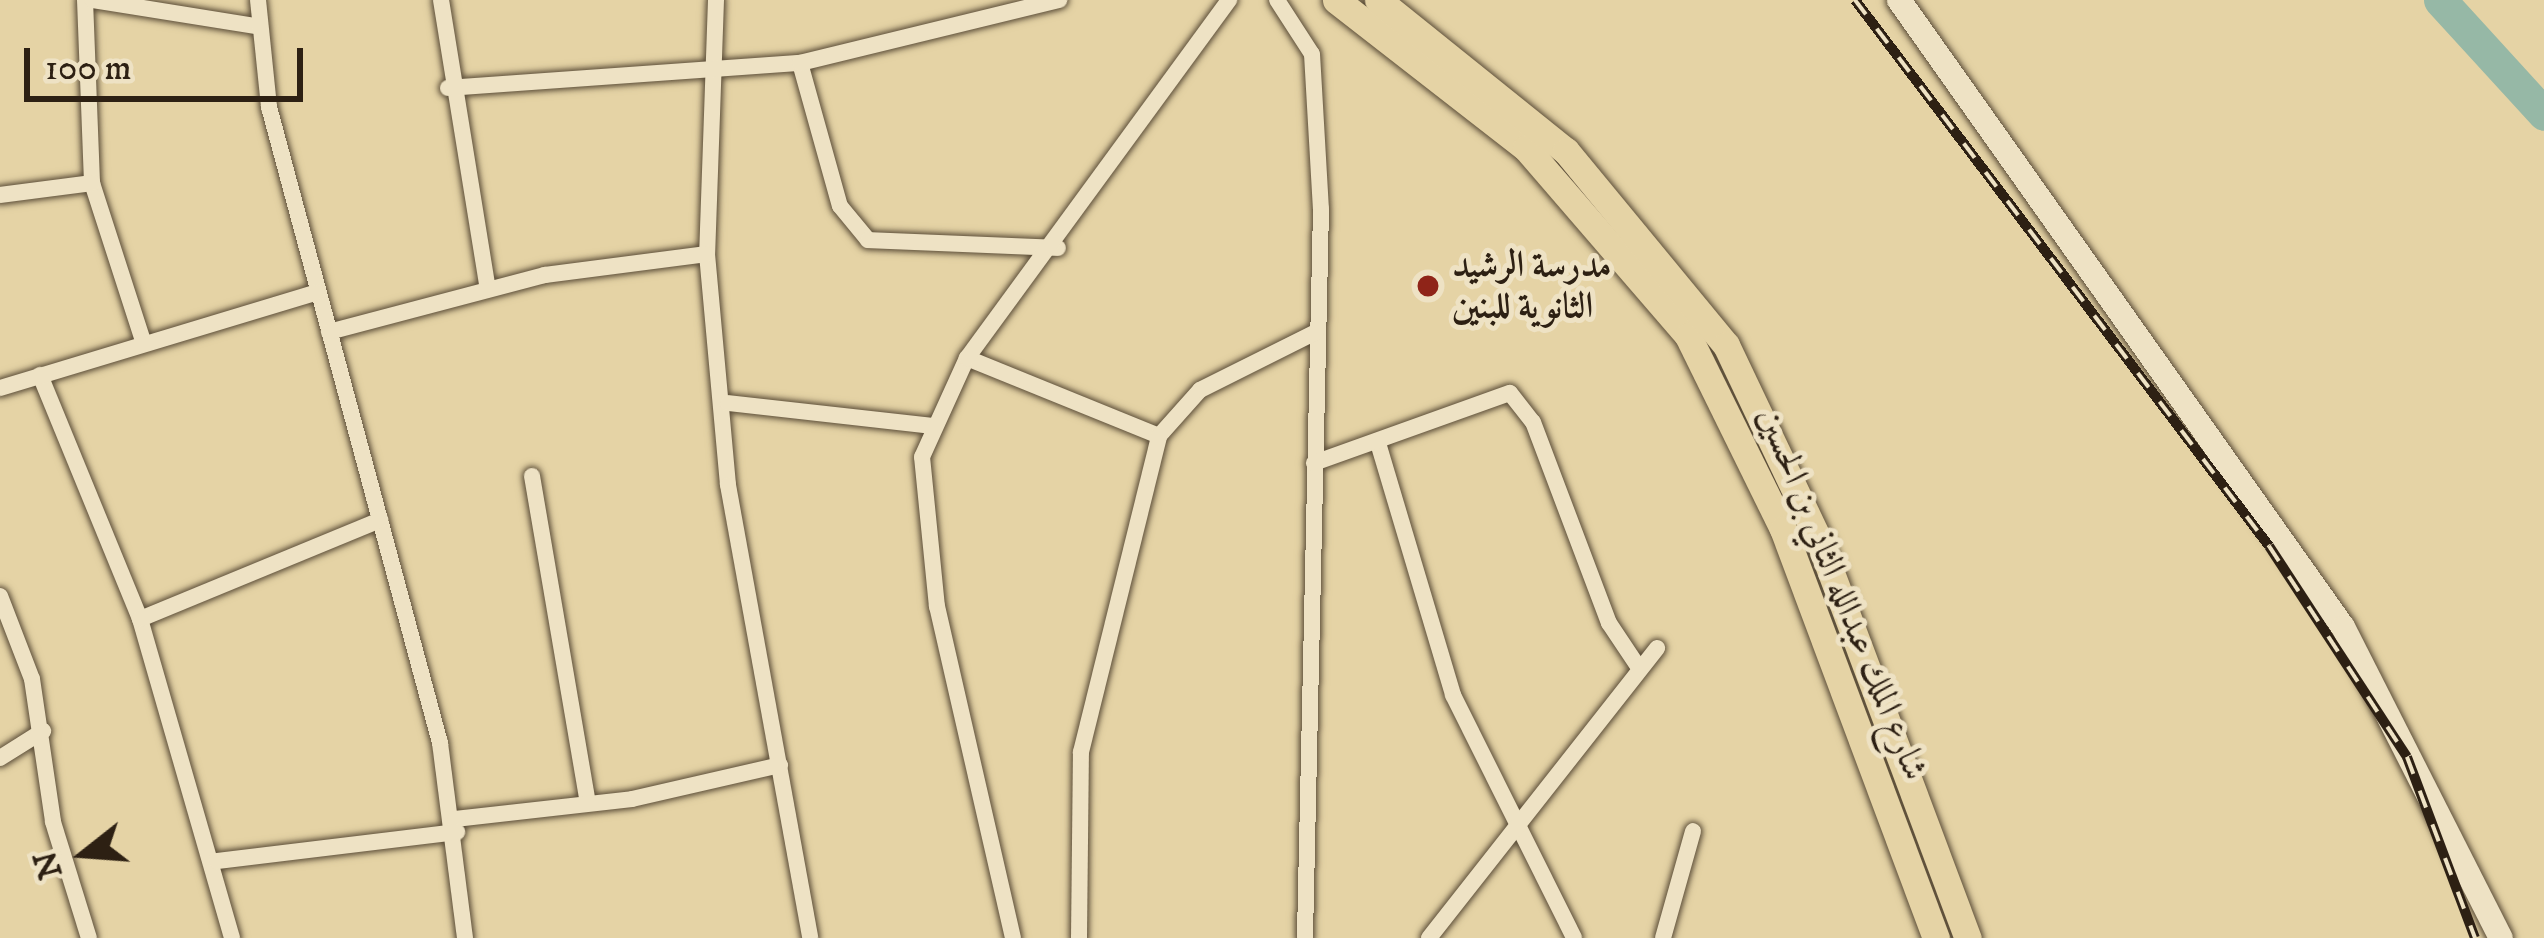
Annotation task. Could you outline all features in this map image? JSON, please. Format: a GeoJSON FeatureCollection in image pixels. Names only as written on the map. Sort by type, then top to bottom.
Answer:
{"type":"FeatureCollection","features":[{"type":"Feature","properties":{"kind":"main road","name":"شارع الملك عبدالله الثاني بن الحسين"},"geometry":{"type":"LineString","coordinates":[[1336,0],[1526,148],[1657,289],[1748,444],[1829,606],[1968,938]]}},
{"type":"Feature","properties":{"kind":"main road","name":"شارع الملك عبدالله الثاني بن الحسين"},"geometry":{"type":"LineString","coordinates":[[1378,0],[1566,151],[1682,280],[1768,421],[1936,938]]}},
{"type":"Feature","properties":{"kind":"street"},"geometry":{"type":"LineString","coordinates":[[142,338],[92,183],[89,0],[256,26]]}},
{"type":"Feature","properties":{"kind":"street"},"geometry":{"type":"LineString","coordinates":[[258,0],[256,26],[317,292],[456,825],[465,938]]}},
{"type":"Feature","properties":{"kind":"street"},"geometry":{"type":"LineString","coordinates":[[441,0],[448,88],[488,289]]}},
{"type":"Feature","properties":{"kind":"street"},"geometry":{"type":"LineString","coordinates":[[448,88],[800,63],[1059,0]]}},
{"type":"Feature","properties":{"kind":"street"},"geometry":{"type":"LineString","coordinates":[[1013,938],[919,499],[932,427],[967,358],[1058,248],[1229,0]]}},
{"type":"Feature","properties":{"kind":"street"},"geometry":{"type":"LineString","coordinates":[[1277,0],[1305,33],[1316,75],[1305,938]]}},
{"type":"Feature","properties":{"kind":"street"},"geometry":{"type":"LineString","coordinates":[[1899,0],[2330,608],[2441,803],[2501,938]]}},
{"type":"Feature","properties":{"kind":"street"},"geometry":{"type":"LineString","coordinates":[[717,1],[710,71],[707,254],[728,403],[736,563],[780,765],[810,938]]}},
{"type":"Feature","properties":{"kind":"street"},"geometry":{"type":"LineString","coordinates":[[800,63],[840,206],[868,240],[1058,248]]}},
{"type":"Feature","properties":{"kind":"street"},"geometry":{"type":"LineString","coordinates":[[0,195],[92,183]]}},
{"type":"Feature","properties":{"kind":"street"},"geometry":{"type":"LineString","coordinates":[[328,332],[488,289],[707,254]]}},
{"type":"Feature","properties":{"kind":"street"},"geometry":{"type":"LineString","coordinates":[[0,388],[142,338],[317,292]]}},
{"type":"Feature","properties":{"kind":"street"},"geometry":{"type":"LineString","coordinates":[[1079,938],[1081,752],[1159,436],[1200,390],[1316,332]]}},
{"type":"Feature","properties":{"kind":"street"},"geometry":{"type":"LineString","coordinates":[[967,358],[1159,436]]}},
{"type":"Feature","properties":{"kind":"street"},"geometry":{"type":"LineString","coordinates":[[40,375],[140,619],[217,862],[232,938]]}},
{"type":"Feature","properties":{"kind":"street"},"geometry":{"type":"LineString","coordinates":[[1314,463],[1378,443],[1493,393],[1522,403],[1609,622],[1639,668]]}},
{"type":"Feature","properties":{"kind":"street"},"geometry":{"type":"LineString","coordinates":[[728,403],[932,427]]}},
{"type":"Feature","properties":{"kind":"street"},"geometry":{"type":"LineString","coordinates":[[1378,443],[1453,695],[1574,938]]}},
{"type":"Feature","properties":{"kind":"street"},"geometry":{"type":"LineString","coordinates":[[532,476],[588,802]]}},
{"type":"Feature","properties":{"kind":"street"},"geometry":{"type":"LineString","coordinates":[[140,619],[380,520]]}},
{"type":"Feature","properties":{"kind":"street"},"geometry":{"type":"LineString","coordinates":[[0,596],[43,731],[53,823],[89,938]]}},
{"type":"Feature","properties":{"kind":"street"},"geometry":{"type":"LineString","coordinates":[[1430,938],[1513,822],[1657,648]]}},
{"type":"Feature","properties":{"kind":"street"},"geometry":{"type":"LineString","coordinates":[[0,758],[43,731]]}},
{"type":"Feature","properties":{"kind":"street"},"geometry":{"type":"LineString","coordinates":[[217,862],[456,825],[780,765]]}},
{"type":"Feature","properties":{"kind":"street"},"geometry":{"type":"LineString","coordinates":[[1663,938],[1694,831]]}},
{"type":"Feature","properties":{"kind":"waterway"},"geometry":{"type":"LineString","coordinates":[[2440,0],[2544,114]]}},
{"type":"Feature","properties":{"kind":"railway"},"geometry":{"type":"LineString","coordinates":[[1855,0],[2269,546],[2407,757],[2475,938]]}},
{"type":"Feature","properties":{"kind":"place","name":"مدرسة الرشيد الثانوية للبنين"},"geometry":{"type":"Point","coordinates":[1428,286]}}]}
